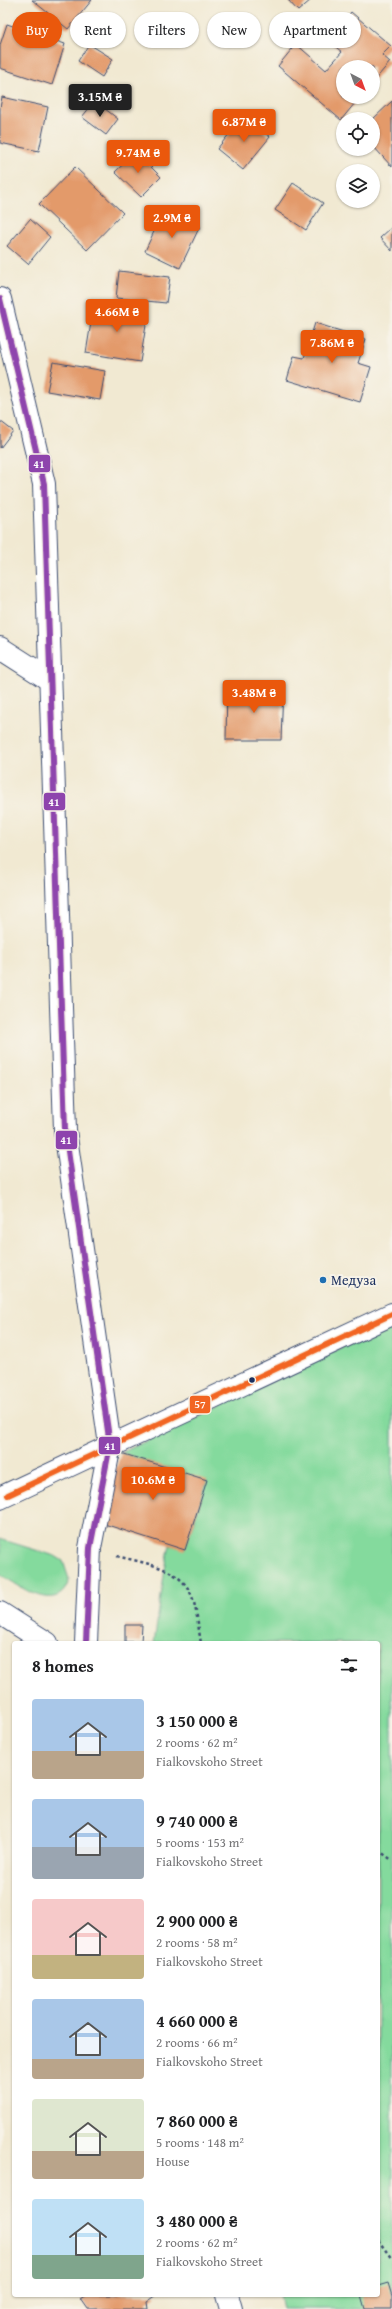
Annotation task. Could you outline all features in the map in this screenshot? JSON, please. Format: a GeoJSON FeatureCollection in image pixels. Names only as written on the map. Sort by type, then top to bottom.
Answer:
{"type":"FeatureCollection","features":[{"type":"Feature","properties":{"kind":"street"},"geometry":{"type":"LineString","coordinates":[[0,299],[44,484],[65,1130],[110,1445],[90,1548],[86,1641]]}},
{"type":"Feature","properties":{"kind":"street"},"geometry":{"type":"LineString","coordinates":[[0,648],[50,680]]}},
{"type":"Feature","properties":{"kind":"street"},"geometry":{"type":"LineString","coordinates":[[0,1498],[110,1445],[392,1314]]}},
{"type":"Feature","properties":{"kind":"street"},"geometry":{"type":"LineString","coordinates":[[0,1613],[44,1641]]}},
{"type":"Feature","properties":{"kind":"street"},"geometry":{"type":"LineString","coordinates":[[227,2297],[230,2309]]}},
{"type":"Feature","properties":{"kind":"path"},"geometry":{"type":"LineString","coordinates":[[90,1548],[165,1569],[181,1580],[190,1592],[201,1641]]}},
{"type":"Feature","properties":{"kind":"path"},"geometry":{"type":"LineString","coordinates":[[380,1851],[392,1860]]}},
{"type":"Feature","properties":{"kind":"path"},"geometry":{"type":"LineString","coordinates":[[380,2243],[392,2259]]}},
{"type":"Feature","properties":{"kind":"green space"},"geometry":{"type":"Polygon","coordinates":[[[392,1323],[392,2309],[282,2309],[279,2297],[380,2297],[380,1641],[154,1641],[170,1545],[185,1549],[207,1481],[121,1453],[392,1323]]]}},
{"type":"Feature","properties":{"kind":"green space"},"geometry":{"type":"Polygon","coordinates":[[[0,1539],[55,1556],[63,1561],[69,1579],[64,1590],[57,1596],[48,1597],[38,1595],[28,1591],[0,1574],[0,1539]]]}},
{"type":"Feature","properties":{"kind":"building"},"geometry":{"type":"Polygon","coordinates":[[[32,0],[92,0],[82,12],[70,12],[70,27],[68,29],[62,24],[62,12],[47,12],[32,0]]]}},
{"type":"Feature","properties":{"kind":"building"},"geometry":{"type":"Polygon","coordinates":[[[288,0],[311,0],[298,11],[288,0]]]}},
{"type":"Feature","properties":{"kind":"building"},"geometry":{"type":"Polygon","coordinates":[[[361,20],[391,46],[382,55],[390,62],[380,74],[380,60],[336,60],[336,104],[354,104],[348,112],[336,112],[336,116],[278,66],[293,48],[301,48],[326,70],[342,52],[337,48],[361,48],[361,20]]]}},
{"type":"Feature","properties":{"kind":"building"},"geometry":{"type":"Polygon","coordinates":[[[7,24],[12,26],[12,48],[62,48],[62,43],[65,44],[52,85],[0,68],[0,45],[7,24]]]}},
{"type":"Feature","properties":{"kind":"building"},"geometry":{"type":"Polygon","coordinates":[[[86,48],[95,48],[113,59],[102,77],[78,61],[86,48]]]}},
{"type":"Feature","properties":{"kind":"building"},"geometry":{"type":"Polygon","coordinates":[[[2,97],[48,107],[39,151],[0,143],[0,108],[2,97]]]}},
{"type":"Feature","properties":{"kind":"building"},"geometry":{"type":"Polygon","coordinates":[[[95,101],[118,119],[106,135],[82,117],[95,101]]]}},
{"type":"Feature","properties":{"kind":"building"},"geometry":{"type":"Polygon","coordinates":[[[392,101],[392,167],[380,154],[380,112],[392,101]]]}},
{"type":"Feature","properties":{"kind":"building"},"geometry":{"type":"Polygon","coordinates":[[[244,116],[270,137],[243,170],[217,149],[244,116]]]}},
{"type":"Feature","properties":{"kind":"building"},"geometry":{"type":"Polygon","coordinates":[[[136,152],[161,177],[141,197],[115,172],[136,152]]]}},
{"type":"Feature","properties":{"kind":"building"},"geometry":{"type":"Polygon","coordinates":[[[75,167],[123,213],[87,250],[39,204],[75,167]]]}},
{"type":"Feature","properties":{"kind":"building"},"geometry":{"type":"Polygon","coordinates":[[[293,183],[323,203],[306,230],[275,210],[293,183]]]}},
{"type":"Feature","properties":{"kind":"building"},"geometry":{"type":"Polygon","coordinates":[[[164,210],[200,226],[180,268],[145,251],[164,210]]]}},
{"type":"Feature","properties":{"kind":"building"},"geometry":{"type":"Polygon","coordinates":[[[30,219],[50,237],[28,264],[7,246],[30,219]]]}},
{"type":"Feature","properties":{"kind":"building"},"geometry":{"type":"Polygon","coordinates":[[[392,227],[392,251],[380,238],[392,227]]]}},
{"type":"Feature","properties":{"kind":"building"},"geometry":{"type":"Polygon","coordinates":[[[119,271],[170,277],[166,303],[116,298],[119,271]]]}},
{"type":"Feature","properties":{"kind":"building"},"geometry":{"type":"Polygon","coordinates":[[[94,304],[148,313],[140,362],[86,353],[94,304]]]}},
{"type":"Feature","properties":{"kind":"building"},"geometry":{"type":"Polygon","coordinates":[[[315,323],[366,339],[358,363],[371,367],[360,402],[287,380],[294,356],[304,358],[315,323]]]}},
{"type":"Feature","properties":{"kind":"building"},"geometry":{"type":"Polygon","coordinates":[[[53,362],[105,371],[100,400],[47,391],[53,362]]]}},
{"type":"Feature","properties":{"kind":"building"},"geometry":{"type":"Polygon","coordinates":[[[0,421],[13,431],[0,448],[0,421]]]}},
{"type":"Feature","properties":{"kind":"building"},"geometry":{"type":"Polygon","coordinates":[[[227,687],[283,688],[281,740],[226,740],[227,687]]]}},
{"type":"Feature","properties":{"kind":"building"},"geometry":{"type":"Polygon","coordinates":[[[121,1453],[207,1480],[185,1550],[98,1522],[121,1453]]]}},
{"type":"Feature","properties":{"kind":"building"},"geometry":{"type":"Polygon","coordinates":[[[125,1625],[142,1625],[141,1641],[125,1641],[125,1625]]]}},
{"type":"Feature","properties":{"kind":"building"},"geometry":{"type":"Polygon","coordinates":[[[388,2283],[392,2296],[392,2309],[365,2309],[362,2297],[380,2297],[380,2285],[388,2283]]]}},
{"type":"Feature","properties":{"kind":"building"},"geometry":{"type":"Polygon","coordinates":[[[84,2297],[154,2297],[147,2302],[148,2309],[88,2309],[81,2299],[84,2297]]]}},
{"type":"Feature","properties":{"kind":"transit line","name":"41"},"geometry":{"type":"LineString","coordinates":[[0,299],[44,484],[65,1130],[110,1445],[90,1548],[86,1641]]}},
{"type":"Feature","properties":{"kind":"transit line","name":"57"},"geometry":{"type":"LineString","coordinates":[[8,1495],[392,1314]]}},
{"type":"Feature","properties":{"kind":"place","name":"Медуза"},"geometry":{"type":"Point","coordinates":[323,1280]}}]}
